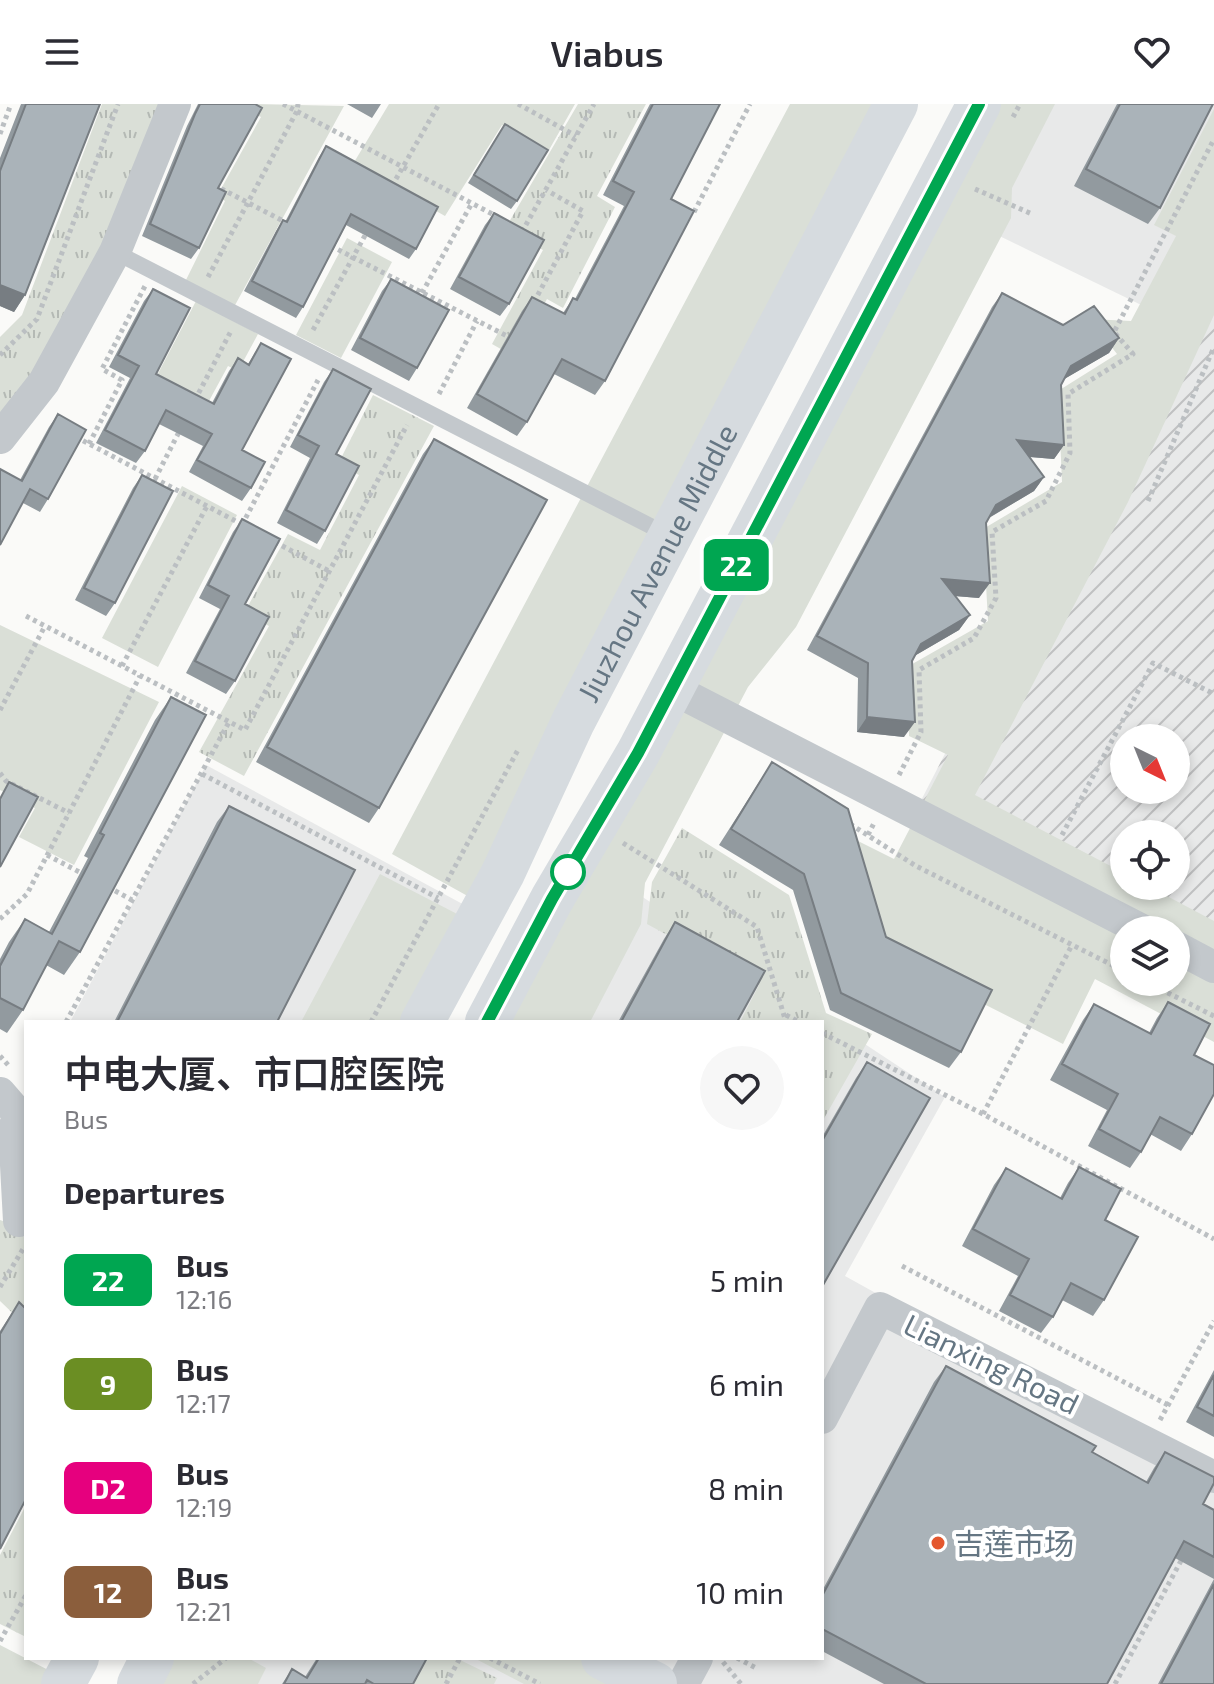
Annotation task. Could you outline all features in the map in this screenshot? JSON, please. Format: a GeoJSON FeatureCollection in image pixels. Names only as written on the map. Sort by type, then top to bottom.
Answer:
{"type":"FeatureCollection","features":[{"type":"Feature","properties":{"kind":"main road","name":"Jiuzhou Avenue Middle"},"geometry":{"type":"LineString","coordinates":[[423,1020],[503,873],[573,722],[896,104]]}},
{"type":"Feature","properties":{"kind":"main road"},"geometry":{"type":"LineString","coordinates":[[488,1020],[552,899],[638,753],[979,104]]}},
{"type":"Feature","properties":{"kind":"main road"},"geometry":{"type":"LineString","coordinates":[[63,1684],[76,1660]]}},
{"type":"Feature","properties":{"kind":"main road"},"geometry":{"type":"LineString","coordinates":[[139,1684],[151,1660]]}},
{"type":"Feature","properties":{"kind":"main road"},"geometry":{"type":"LineString","coordinates":[[607,1660],[655,1684]]}},
{"type":"Feature","properties":{"kind":"street"},"geometry":{"type":"LineString","coordinates":[[0,438],[44,382],[115,252],[175,104]]}},
{"type":"Feature","properties":{"kind":"street"},"geometry":{"type":"LineString","coordinates":[[671,688],[1115,916]]}},
{"type":"Feature","properties":{"kind":"street"},"geometry":{"type":"LineString","coordinates":[[1190,954],[1214,967]]}},
{"type":"Feature","properties":{"kind":"street"},"geometry":{"type":"LineString","coordinates":[[0,1093],[19,1115],[14,1128],[18,1226]]}},
{"type":"Feature","properties":{"kind":"street","name":"Lianxing Road"},"geometry":{"type":"LineString","coordinates":[[824,1414],[880,1308],[1214,1477]]}},
{"type":"Feature","properties":{"kind":"street"},"geometry":{"type":"LineString","coordinates":[[683,1684],[696,1660]]}},
{"type":"Feature","properties":{"kind":"lane"},"geometry":{"type":"LineString","coordinates":[[115,252],[670,536]]}},
{"type":"Feature","properties":{"kind":"path"},"geometry":{"type":"LineString","coordinates":[[0,134],[11,104]]}},
{"type":"Feature","properties":{"kind":"path"},"geometry":{"type":"LineString","coordinates":[[0,355],[37,319],[118,104]]}},
{"type":"Feature","properties":{"kind":"path"},"geometry":{"type":"LineString","coordinates":[[283,104],[523,230],[594,104]]}},
{"type":"Feature","properties":{"kind":"path"},"geometry":{"type":"LineString","coordinates":[[198,295],[298,104]]}},
{"type":"Feature","properties":{"kind":"path"},"geometry":{"type":"LineString","coordinates":[[388,192],[439,104]]}},
{"type":"Feature","properties":{"kind":"path"},"geometry":{"type":"LineString","coordinates":[[518,104],[576,136]]}},
{"type":"Feature","properties":{"kind":"path"},"geometry":{"type":"LineString","coordinates":[[694,212],[750,104]]}},
{"type":"Feature","properties":{"kind":"path"},"geometry":{"type":"LineString","coordinates":[[868,835],[921,732],[919,670],[974,638],[996,598],[992,532],[1046,501],[1070,453],[1068,394],[1133,354],[1114,332],[1214,139]]}},
{"type":"Feature","properties":{"kind":"path"},"geometry":{"type":"LineString","coordinates":[[208,182],[300,230]]}},
{"type":"Feature","properties":{"kind":"path"},"geometry":{"type":"LineString","coordinates":[[975,189],[1032,214]]}},
{"type":"Feature","properties":{"kind":"path"},"geometry":{"type":"LineString","coordinates":[[528,314],[583,211],[546,190]]}},
{"type":"Feature","properties":{"kind":"path"},"geometry":{"type":"LineString","coordinates":[[422,293],[472,203]]}},
{"type":"Feature","properties":{"kind":"path"},"geometry":{"type":"LineString","coordinates":[[303,348],[374,218]]}},
{"type":"Feature","properties":{"kind":"path"},"geometry":{"type":"LineString","coordinates":[[327,243],[514,340],[521,327]]}},
{"type":"Feature","properties":{"kind":"path"},"geometry":{"type":"LineString","coordinates":[[89,444],[122,380],[102,369],[153,271]]}},
{"type":"Feature","properties":{"kind":"path"},"geometry":{"type":"LineString","coordinates":[[190,411],[239,316]]}},
{"type":"Feature","properties":{"kind":"path"},"geometry":{"type":"LineString","coordinates":[[26,616],[245,730],[329,571],[477,321]]}},
{"type":"Feature","properties":{"kind":"path"},"geometry":{"type":"LineString","coordinates":[[1148,501],[1214,347]]}},
{"type":"Feature","properties":{"kind":"path"},"geometry":{"type":"LineString","coordinates":[[242,525],[328,361]]}},
{"type":"Feature","properties":{"kind":"path"},"geometry":{"type":"LineString","coordinates":[[155,479],[183,424]]}},
{"type":"Feature","properties":{"kind":"path"},"geometry":{"type":"LineString","coordinates":[[75,437],[254,531]]}},
{"type":"Feature","properties":{"kind":"path"},"geometry":{"type":"LineString","coordinates":[[122,666],[207,506]]}},
{"type":"Feature","properties":{"kind":"path"},"geometry":{"type":"LineString","coordinates":[[267,538],[329,571]]}},
{"type":"Feature","properties":{"kind":"path"},"geometry":{"type":"LineString","coordinates":[[0,710],[45,626]]}},
{"type":"Feature","properties":{"kind":"path"},"geometry":{"type":"LineString","coordinates":[[1062,835],[1153,663],[1214,694]]}},
{"type":"Feature","properties":{"kind":"path"},"geometry":{"type":"LineString","coordinates":[[0,919],[27,894],[140,676]]}},
{"type":"Feature","properties":{"kind":"path"},"geometry":{"type":"LineString","coordinates":[[67,1020],[229,722]]}},
{"type":"Feature","properties":{"kind":"path"},"geometry":{"type":"LineString","coordinates":[[0,773],[6,781],[69,813]]}},
{"type":"Feature","properties":{"kind":"path"},"geometry":{"type":"LineString","coordinates":[[201,774],[438,898]]}},
{"type":"Feature","properties":{"kind":"path"},"geometry":{"type":"LineString","coordinates":[[843,819],[916,866],[1110,964]]}},
{"type":"Feature","properties":{"kind":"path"},"geometry":{"type":"LineString","coordinates":[[615,838],[757,927],[785,1020]]}},
{"type":"Feature","properties":{"kind":"path"},"geometry":{"type":"LineString","coordinates":[[47,855],[132,900]]}},
{"type":"Feature","properties":{"kind":"path"},"geometry":{"type":"LineString","coordinates":[[983,1114],[1072,945]]}},
{"type":"Feature","properties":{"kind":"path"},"geometry":{"type":"LineString","coordinates":[[1174,996],[1214,1016]]}},
{"type":"Feature","properties":{"kind":"path"},"geometry":{"type":"LineString","coordinates":[[784,1015],[795,1020]]}},
{"type":"Feature","properties":{"kind":"path"},"geometry":{"type":"LineString","coordinates":[[824,1034],[983,1114],[1214,1239]]}},
{"type":"Feature","properties":{"kind":"path"},"geometry":{"type":"LineString","coordinates":[[0,1287],[18,1226]]}},
{"type":"Feature","properties":{"kind":"path"},"geometry":{"type":"LineString","coordinates":[[902,1266],[1168,1405]]}},
{"type":"Feature","properties":{"kind":"path"},"geometry":{"type":"LineString","coordinates":[[1148,1442],[1214,1321]]}},
{"type":"Feature","properties":{"kind":"path"},"geometry":{"type":"LineString","coordinates":[[1115,1684],[1189,1545]]}},
{"type":"Feature","properties":{"kind":"path"},"geometry":{"type":"LineString","coordinates":[[1,1638],[24,1598]]}},
{"type":"Feature","properties":{"kind":"path"},"geometry":{"type":"LineString","coordinates":[[193,1684],[223,1660]]}},
{"type":"Feature","properties":{"kind":"path"},"geometry":{"type":"LineString","coordinates":[[446,1684],[459,1660]]}},
{"type":"Feature","properties":{"kind":"path"},"geometry":{"type":"LineString","coordinates":[[494,1660],[540,1684]]}},
{"type":"Feature","properties":{"kind":"path"},"geometry":{"type":"LineString","coordinates":[[722,1660],[741,1684]]}},
{"type":"Feature","properties":{"kind":"path"},"geometry":{"type":"LineString","coordinates":[[741,1660],[758,1669]]}},
{"type":"Feature","properties":{"kind":"shaded area"},"geometry":{"type":"Polygon","coordinates":[[[965,104],[1214,104],[1214,228],[1168,318],[917,196],[965,104]]]}},
{"type":"Feature","properties":{"kind":"shaded area"},"geometry":{"type":"Polygon","coordinates":[[[1214,229],[1214,973],[1190,946],[1190,916],[1142,916],[911,820],[1214,229]]]}},
{"type":"Feature","properties":{"kind":"shaded area"},"geometry":{"type":"Polygon","coordinates":[[[206,765],[481,914],[422,1020],[71,1020],[206,765]]]}},
{"type":"Feature","properties":{"kind":"shaded area"},"geometry":{"type":"Polygon","coordinates":[[[576,853],[945,1097],[845,1276],[1119,1428],[1214,1477],[1214,1684],[139,1684],[152,1660],[824,1660],[824,1020],[488,1020],[576,853]]]}},
{"type":"Feature","properties":{"kind":"green space"},"geometry":{"type":"Polygon","coordinates":[[[102,104],[166,104],[111,249],[0,424],[0,337],[22,315],[102,104]]]}},
{"type":"Feature","properties":{"kind":"green space"},"geometry":{"type":"Polygon","coordinates":[[[253,104],[344,106],[234,307],[185,282],[225,201],[217,196],[261,117],[249,111],[253,104]]]}},
{"type":"Feature","properties":{"kind":"green space"},"geometry":{"type":"Polygon","coordinates":[[[389,104],[575,104],[549,150],[502,125],[445,216],[353,164],[389,104]]]}},
{"type":"Feature","properties":{"kind":"green space"},"geometry":{"type":"Polygon","coordinates":[[[578,104],[646,104],[597,196],[615,207],[563,308],[547,299],[515,357],[492,344],[543,250],[505,229],[578,104]]]}},
{"type":"Feature","properties":{"kind":"green space"},"geometry":{"type":"Polygon","coordinates":[[[790,104],[895,104],[473,899],[392,854],[790,104]]]}},
{"type":"Feature","properties":{"kind":"green space"},"geometry":{"type":"Polygon","coordinates":[[[968,104],[1055,104],[1012,188],[1011,218],[796,627],[748,687],[645,883],[641,924],[591,1020],[490,1020],[968,104]]]}},
{"type":"Feature","properties":{"kind":"green space"},"geometry":{"type":"Polygon","coordinates":[[[1214,109],[1214,315],[1128,502],[975,795],[1110,866],[1110,900],[1174,900],[1214,921],[1214,1042],[1127,996],[1190,996],[1190,916],[1110,916],[1110,987],[1095,979],[1063,1044],[879,951],[842,833],[894,859],[948,755],[909,736],[907,667],[988,621],[983,529],[1062,482],[1058,391],[1117,354],[1090,319],[1131,321],[1176,236],[1154,225],[1214,109]]]}},
{"type":"Feature","properties":{"kind":"green space"},"geometry":{"type":"Polygon","coordinates":[[[347,238],[392,262],[341,358],[296,335],[347,238]]]}},
{"type":"Feature","properties":{"kind":"green space"},"geometry":{"type":"Polygon","coordinates":[[[196,301],[258,334],[238,371],[228,366],[203,412],[152,385],[196,301]]]}},
{"type":"Feature","properties":{"kind":"green space"},"geometry":{"type":"Polygon","coordinates":[[[373,395],[434,426],[244,776],[199,752],[269,626],[244,613],[288,534],[320,550],[359,475],[338,464],[373,395]]]}},
{"type":"Feature","properties":{"kind":"green space"},"geometry":{"type":"Polygon","coordinates":[[[182,486],[237,515],[158,667],[102,638],[182,486]]]}},
{"type":"Feature","properties":{"kind":"green space"},"geometry":{"type":"Polygon","coordinates":[[[0,625],[159,702],[74,865],[19,837],[35,808],[0,790],[0,625]]]}},
{"type":"Feature","properties":{"kind":"green space"},"geometry":{"type":"Polygon","coordinates":[[[682,828],[789,895],[826,1013],[872,1034],[824,1118],[824,1020],[741,1020],[759,985],[647,924],[652,882],[682,828]]]}},
{"type":"Feature","properties":{"kind":"green space"},"geometry":{"type":"Polygon","coordinates":[[[380,874],[461,916],[405,1020],[302,1020],[380,874]]]}},
{"type":"Feature","properties":{"kind":"green space"},"geometry":{"type":"Polygon","coordinates":[[[0,1220],[14,1225],[24,1237],[24,1324],[0,1301],[0,1220]]]}},
{"type":"Feature","properties":{"kind":"green space"},"geometry":{"type":"Polygon","coordinates":[[[24,1509],[24,1636],[0,1624],[0,1555],[24,1509]]]}},
{"type":"Feature","properties":{"kind":"green space"},"geometry":{"type":"Polygon","coordinates":[[[0,1645],[56,1674],[51,1684],[0,1684],[0,1645]]]}},
{"type":"Feature","properties":{"kind":"green space"},"geometry":{"type":"Polygon","coordinates":[[[163,1660],[252,1660],[266,1668],[258,1684],[150,1684],[163,1660]]]}},
{"type":"Feature","properties":{"kind":"green space"},"geometry":{"type":"Polygon","coordinates":[[[425,1660],[460,1660],[497,1678],[494,1684],[413,1684],[425,1660]]]}},
{"type":"Feature","properties":{"kind":"green space"},"geometry":{"type":"Polygon","coordinates":[[[478,1660],[582,1660],[627,1684],[524,1684],[478,1660]]]}},
{"type":"Feature","properties":{"kind":"building"},"geometry":{"type":"Polygon","coordinates":[[[26,104],[100,104],[25,295],[0,285],[0,171],[26,104]]]}},
{"type":"Feature","properties":{"kind":"building"},"geometry":{"type":"Polygon","coordinates":[[[200,104],[255,104],[262,108],[218,188],[226,192],[199,248],[150,224],[200,104]]]}},
{"type":"Feature","properties":{"kind":"building"},"geometry":{"type":"Polygon","coordinates":[[[653,104],[720,104],[671,199],[694,211],[605,381],[562,359],[527,422],[477,394],[532,297],[565,314],[573,298],[577,300],[634,192],[613,181],[653,104]]]}},
{"type":"Feature","properties":{"kind":"building"},"geometry":{"type":"Polygon","coordinates":[[[1120,104],[1213,104],[1160,208],[1086,169],[1120,104]]]}},
{"type":"Feature","properties":{"kind":"building"},"geometry":{"type":"Polygon","coordinates":[[[505,124],[548,150],[517,201],[474,175],[505,124]]]}},
{"type":"Feature","properties":{"kind":"building"},"geometry":{"type":"Polygon","coordinates":[[[326,146],[438,207],[416,249],[351,214],[303,307],[252,281],[326,146]]]}},
{"type":"Feature","properties":{"kind":"building"},"geometry":{"type":"Polygon","coordinates":[[[494,213],[544,240],[509,304],[459,277],[494,213]]]}},
{"type":"Feature","properties":{"kind":"building"},"geometry":{"type":"Polygon","coordinates":[[[391,279],[449,310],[417,368],[360,338],[391,279]]]}},
{"type":"Feature","properties":{"kind":"building"},"geometry":{"type":"Polygon","coordinates":[[[153,289],[190,308],[156,374],[214,404],[238,358],[249,365],[261,343],[291,359],[242,450],[265,462],[251,488],[197,460],[212,434],[166,410],[145,451],[105,430],[139,366],[118,355],[153,289]]]}},
{"type":"Feature","properties":{"kind":"building"},"geometry":{"type":"Polygon","coordinates":[[[1002,293],[1063,325],[1094,306],[1119,338],[1071,366],[1061,385],[1064,445],[1017,440],[1044,477],[996,505],[986,523],[990,583],[942,579],[970,615],[921,644],[912,661],[915,722],[867,717],[868,663],[817,636],[1002,293]]]}},
{"type":"Feature","properties":{"kind":"building"},"geometry":{"type":"Polygon","coordinates":[[[333,369],[371,389],[336,454],[359,466],[325,531],[286,510],[319,446],[298,435],[333,369]]]}},
{"type":"Feature","properties":{"kind":"building"},"geometry":{"type":"Polygon","coordinates":[[[58,414],[86,430],[48,499],[30,489],[0,545],[0,469],[22,481],[58,414]]]}},
{"type":"Feature","properties":{"kind":"building"},"geometry":{"type":"Polygon","coordinates":[[[434,439],[547,500],[379,808],[267,747],[434,439]]]}},
{"type":"Feature","properties":{"kind":"building"},"geometry":{"type":"Polygon","coordinates":[[[142,475],[173,491],[115,603],[84,588],[142,475]]]}},
{"type":"Feature","properties":{"kind":"building"},"geometry":{"type":"Polygon","coordinates":[[[242,519],[280,539],[245,604],[269,617],[235,681],[195,661],[229,596],[208,585],[242,519]]]}},
{"type":"Feature","properties":{"kind":"building"},"geometry":{"type":"Polygon","coordinates":[[[171,697],[206,715],[80,952],[59,941],[23,1010],[0,998],[0,966],[25,919],[52,934],[104,835],[100,833],[171,697]]]}},
{"type":"Feature","properties":{"kind":"building"},"geometry":{"type":"Polygon","coordinates":[[[772,762],[848,809],[886,937],[992,990],[961,1052],[841,993],[804,874],[731,829],[772,762]]]}},
{"type":"Feature","properties":{"kind":"building"},"geometry":{"type":"Polygon","coordinates":[[[9,782],[38,797],[0,867],[0,799],[9,782]]]}},
{"type":"Feature","properties":{"kind":"building"},"geometry":{"type":"Polygon","coordinates":[[[229,806],[355,870],[278,1020],[118,1020],[229,806]]]}},
{"type":"Feature","properties":{"kind":"building"},"geometry":{"type":"Polygon","coordinates":[[[675,922],[765,971],[738,1020],[622,1020],[675,922]]]}},
{"type":"Feature","properties":{"kind":"building"},"geometry":{"type":"Polygon","coordinates":[[[1168,1002],[1210,1024],[1194,1055],[1214,1065],[1214,1094],[1192,1134],[1160,1117],[1141,1152],[1099,1129],[1118,1094],[1062,1064],[1094,1004],[1151,1034],[1168,1002]]]}},
{"type":"Feature","properties":{"kind":"building"},"geometry":{"type":"Polygon","coordinates":[[[867,1062],[930,1098],[824,1283],[824,1137],[867,1062]]]}},
{"type":"Feature","properties":{"kind":"building"},"geometry":{"type":"Polygon","coordinates":[[[1079,1167],[1121,1189],[1105,1220],[1138,1237],[1104,1300],[1071,1283],[1053,1317],[1010,1295],[1029,1259],[973,1229],[1006,1168],[1062,1199],[1079,1167]]]}},
{"type":"Feature","properties":{"kind":"building"},"geometry":{"type":"Polygon","coordinates":[[[19,1302],[24,1307],[24,1503],[0,1549],[0,1334],[19,1302]]]}},
{"type":"Feature","properties":{"kind":"building"},"geometry":{"type":"Polygon","coordinates":[[[946,1366],[1096,1446],[1092,1452],[1148,1483],[1165,1452],[1214,1477],[1203,1504],[1214,1510],[1214,1557],[1184,1541],[1107,1684],[926,1684],[824,1630],[824,1592],[946,1366]]]}},
{"type":"Feature","properties":{"kind":"building"},"geometry":{"type":"Polygon","coordinates":[[[1214,1375],[1214,1416],[1197,1407],[1214,1375]]]}},
{"type":"Feature","properties":{"kind":"building"},"geometry":{"type":"Polygon","coordinates":[[[1214,1584],[1214,1684],[1161,1684],[1214,1584]]]}},
{"type":"Feature","properties":{"kind":"building"},"geometry":{"type":"Polygon","coordinates":[[[318,1660],[426,1660],[413,1684],[374,1684],[367,1680],[365,1684],[284,1684],[292,1669],[307,1678],[318,1660]]]}},
{"type":"Feature","properties":{"kind":"bus line","name":"22"},"geometry":{"type":"LineString","coordinates":[[488,1020],[552,899],[638,753],[979,104]]}},
{"type":"Feature","properties":{"kind":"place","name":"吉莲市场"},"geometry":{"type":"Point","coordinates":[938,1543]}}]}
